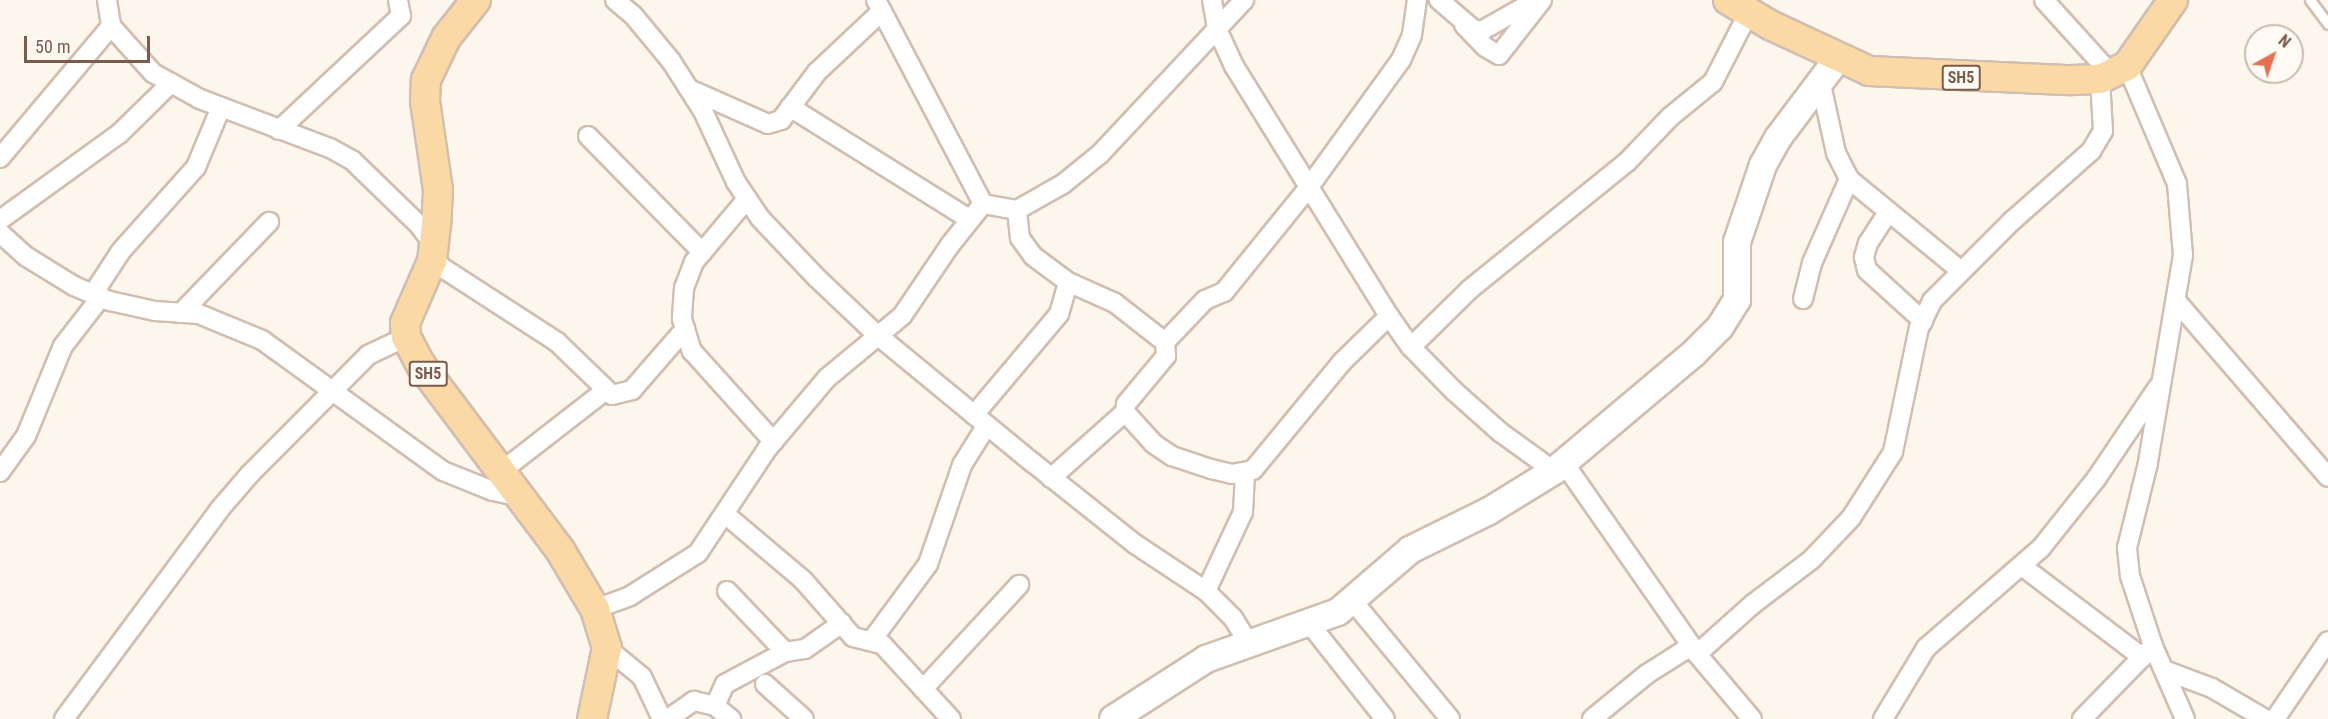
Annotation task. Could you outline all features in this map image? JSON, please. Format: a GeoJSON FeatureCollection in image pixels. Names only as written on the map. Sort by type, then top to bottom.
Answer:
{"type":"FeatureCollection","features":[{"type":"Feature","properties":{"kind":"main road","name":"SH5"},"geometry":{"type":"LineString","coordinates":[[476,0],[446,38],[426,80],[424,101],[438,190],[433,253],[405,324],[406,337],[421,365],[503,470],[560,550],[595,609],[607,648],[592,719]]}},
{"type":"Feature","properties":{"kind":"main road"},"geometry":{"type":"LineString","coordinates":[[2113,73],[2173,0]]}},
{"type":"Feature","properties":{"kind":"main road","name":"SH5"},"geometry":{"type":"LineString","coordinates":[[1747,7],[1869,72],[2001,80],[2113,73]]}},
{"type":"Feature","properties":{"kind":"street"},"geometry":{"type":"LineString","coordinates":[[107,0],[111,26],[153,73],[221,107],[330,148],[352,160],[419,225],[433,253],[557,342],[605,391],[619,396],[632,390],[685,330]]}},
{"type":"Feature","properties":{"kind":"street"},"geometry":{"type":"LineString","coordinates":[[279,130],[401,16],[403,9],[398,0]]}},
{"type":"Feature","properties":{"kind":"street"},"geometry":{"type":"LineString","coordinates":[[615,0],[633,15],[689,89],[747,199],[789,249],[876,334],[1135,544],[1206,591],[1233,618],[1250,645]]}},
{"type":"Feature","properties":{"kind":"street"},"geometry":{"type":"LineString","coordinates":[[1212,0],[1217,29],[1266,123],[1411,347],[1500,432],[1559,467],[1694,650],[1752,719]]}},
{"type":"Feature","properties":{"kind":"street"},"geometry":{"type":"LineString","coordinates":[[983,204],[1017,210],[1063,184],[1100,154],[1244,0]]}},
{"type":"Feature","properties":{"kind":"street"},"geometry":{"type":"LineString","coordinates":[[1052,478],[1125,412],[1126,404],[1166,356],[1165,342],[1205,300],[1224,292],[1309,187],[1401,60],[1412,35],[1417,0]]}},
{"type":"Feature","properties":{"kind":"street"},"geometry":{"type":"LineString","coordinates":[[1439,0],[1485,47],[1499,55],[1542,0]]}},
{"type":"Feature","properties":{"kind":"street"},"geometry":{"type":"LineString","coordinates":[[1464,25],[1483,30],[1536,0]]}},
{"type":"Feature","properties":{"kind":"street"},"geometry":{"type":"LineString","coordinates":[[2044,0],[2113,73],[2176,184],[2183,255],[2177,302],[2148,463],[2127,548],[2130,576],[2147,651]]}},
{"type":"Feature","properties":{"kind":"street"},"geometry":{"type":"LineString","coordinates":[[689,89],[768,124],[781,120],[817,72],[879,6],[983,204]]}},
{"type":"Feature","properties":{"kind":"street"},"geometry":{"type":"LineString","coordinates":[[1411,347],[1470,290],[1627,162],[1670,117],[1713,82],[1747,7]]}},
{"type":"Feature","properties":{"kind":"street"},"geometry":{"type":"LineString","coordinates":[[0,158],[111,26]]}},
{"type":"Feature","properties":{"kind":"street"},"geometry":{"type":"LineString","coordinates":[[1113,719],[1206,659],[1338,612],[1410,550],[1489,511],[1559,467],[1720,327],[1737,300],[1737,242],[1750,196],[1778,138],[1839,57]]}},
{"type":"Feature","properties":{"kind":"street"},"geometry":{"type":"LineString","coordinates":[[1592,719],[1647,674],[1694,650],[1811,560],[1851,518],[1893,452],[1923,321],[1932,301],[1961,271],[2091,151],[2103,131],[2113,73]]}},
{"type":"Feature","properties":{"kind":"street"},"geometry":{"type":"LineString","coordinates":[[1820,80],[1836,153],[1849,179],[1887,214],[1961,271]]}},
{"type":"Feature","properties":{"kind":"street"},"geometry":{"type":"LineString","coordinates":[[0,220],[118,134],[171,83]]}},
{"type":"Feature","properties":{"kind":"street"},"geometry":{"type":"LineString","coordinates":[[0,472],[26,436],[63,346],[97,296],[121,251],[195,166],[221,107]]}},
{"type":"Feature","properties":{"kind":"street"},"geometry":{"type":"LineString","coordinates":[[790,107],[969,219]]}},
{"type":"Feature","properties":{"kind":"street"},"geometry":{"type":"LineString","coordinates":[[588,136],[702,252]]}},
{"type":"Feature","properties":{"kind":"street"},"geometry":{"type":"LineString","coordinates":[[1803,299],[1812,262],[1849,179]]}},
{"type":"Feature","properties":{"kind":"street"},"geometry":{"type":"LineString","coordinates":[[747,199],[702,252],[684,288],[682,319],[692,351],[716,382],[774,442]]}},
{"type":"Feature","properties":{"kind":"street"},"geometry":{"type":"LineString","coordinates":[[595,609],[630,596],[698,553],[774,442],[827,378],[876,334],[902,316],[969,219],[983,204]]}},
{"type":"Feature","properties":{"kind":"street"},"geometry":{"type":"LineString","coordinates":[[1017,210],[1017,226],[1026,248],[1068,282],[1110,299],[1165,342]]}},
{"type":"Feature","properties":{"kind":"street"},"geometry":{"type":"LineString","coordinates":[[1887,214],[1869,243],[1864,257],[1867,270],[1923,321]]}},
{"type":"Feature","properties":{"kind":"street"},"geometry":{"type":"LineString","coordinates":[[181,313],[269,222]]}},
{"type":"Feature","properties":{"kind":"street"},"geometry":{"type":"LineString","coordinates":[[0,233],[27,257],[97,296],[156,311],[181,313],[229,324],[262,340],[332,388],[443,471],[493,492],[522,497]]}},
{"type":"Feature","properties":{"kind":"street"},"geometry":{"type":"LineString","coordinates":[[872,640],[928,564],[962,465],[981,420],[1059,314],[1068,282]]}},
{"type":"Feature","properties":{"kind":"street"},"geometry":{"type":"LineString","coordinates":[[2177,302],[2328,477]]}},
{"type":"Feature","properties":{"kind":"street"},"geometry":{"type":"LineString","coordinates":[[1245,474],[1257,465],[1342,362],[1389,316]]}},
{"type":"Feature","properties":{"kind":"street"},"geometry":{"type":"LineString","coordinates":[[64,719],[219,510],[332,388],[368,355],[406,337]]}},
{"type":"Feature","properties":{"kind":"street"},"geometry":{"type":"LineString","coordinates":[[1883,719],[1926,648],[2022,566],[2096,479],[2161,383]]}},
{"type":"Feature","properties":{"kind":"street"},"geometry":{"type":"LineString","coordinates":[[503,470],[605,391]]}},
{"type":"Feature","properties":{"kind":"street"},"geometry":{"type":"LineString","coordinates":[[1125,412],[1154,444],[1172,456],[1245,474]]}},
{"type":"Feature","properties":{"kind":"street"},"geometry":{"type":"LineString","coordinates":[[1206,591],[1243,512],[1245,474]]}},
{"type":"Feature","properties":{"kind":"street"},"geometry":{"type":"LineString","coordinates":[[725,514],[803,580],[853,637],[882,644],[951,719]]}},
{"type":"Feature","properties":{"kind":"street"},"geometry":{"type":"LineString","coordinates":[[2022,566],[2147,651],[2163,669],[2185,719]]}},
{"type":"Feature","properties":{"kind":"street"},"geometry":{"type":"LineString","coordinates":[[923,689],[1019,585]]}},
{"type":"Feature","properties":{"kind":"street"},"geometry":{"type":"LineString","coordinates":[[727,591],[785,652]]}},
{"type":"Feature","properties":{"kind":"street"},"geometry":{"type":"LineString","coordinates":[[1352,600],[1450,719]]}},
{"type":"Feature","properties":{"kind":"street"},"geometry":{"type":"LineString","coordinates":[[715,706],[725,684],[785,652],[805,649],[842,623]]}},
{"type":"Feature","properties":{"kind":"street"},"geometry":{"type":"LineString","coordinates":[[1310,623],[1385,719]]}},
{"type":"Feature","properties":{"kind":"street"},"geometry":{"type":"LineString","coordinates":[[2275,719],[2328,641]]}},
{"type":"Feature","properties":{"kind":"street"},"geometry":{"type":"LineString","coordinates":[[607,648],[642,677],[662,719]]}},
{"type":"Feature","properties":{"kind":"street"},"geometry":{"type":"LineString","coordinates":[[2082,719],[2147,651]]}},
{"type":"Feature","properties":{"kind":"street"},"geometry":{"type":"LineString","coordinates":[[2163,669],[2212,688],[2265,719]]}},
{"type":"Feature","properties":{"kind":"street"},"geometry":{"type":"LineString","coordinates":[[765,684],[804,719]]}},
{"type":"Feature","properties":{"kind":"street"},"geometry":{"type":"LineString","coordinates":[[668,719],[694,701],[715,706],[731,719]]}},
{"type":"Feature","properties":{"kind":"lane"},"geometry":{"type":"LineString","coordinates":[[2310,0],[2328,24]]}}]}
